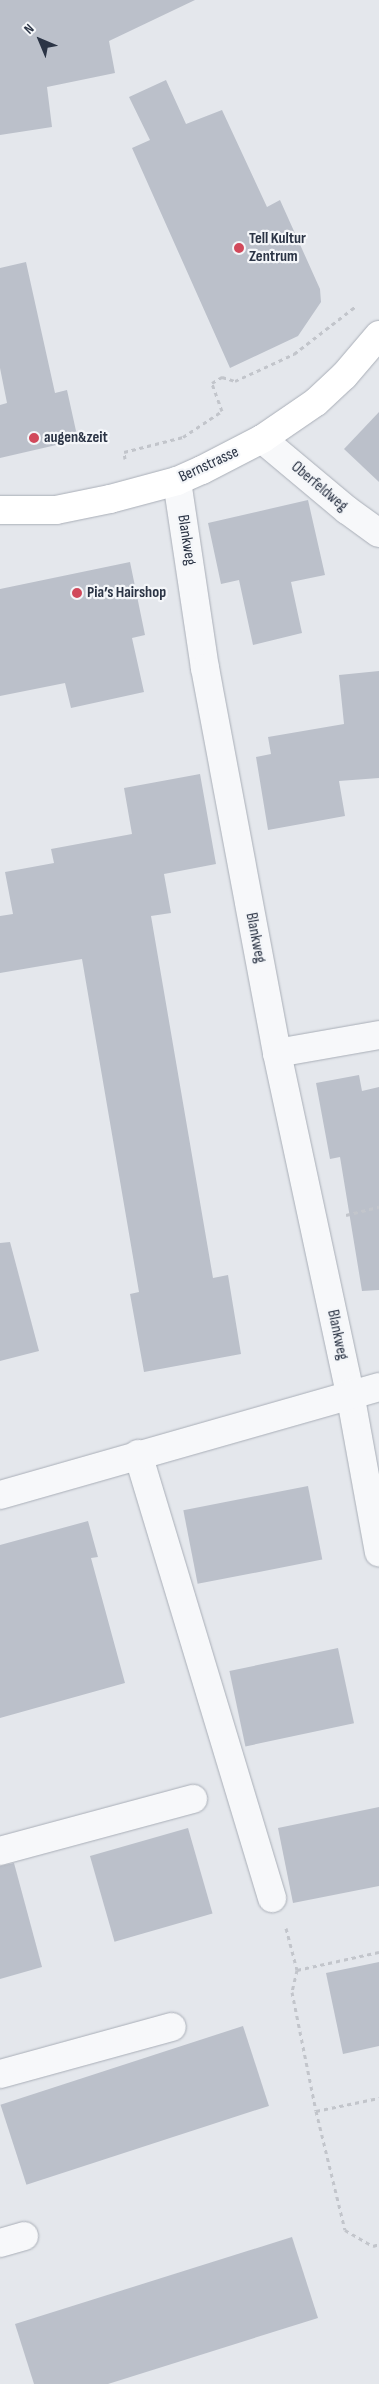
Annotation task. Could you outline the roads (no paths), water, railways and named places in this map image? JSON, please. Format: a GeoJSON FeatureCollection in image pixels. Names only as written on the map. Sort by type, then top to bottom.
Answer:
{"type":"FeatureCollection","features":[{"type":"Feature","properties":{"kind":"main road","name":"Bernstrasse"},"geometry":{"type":"LineString","coordinates":[[0,510],[56,510],[132,494],[177,481],[262,439],[316,402],[344,376],[379,335]]}},
{"type":"Feature","properties":{"kind":"street","name":"Oberfeldweg"},"geometry":{"type":"LineString","coordinates":[[262,439],[346,510],[379,533]]}},
{"type":"Feature","properties":{"kind":"street","name":"Blankweg"},"geometry":{"type":"LineString","coordinates":[[177,481],[205,668],[277,1053],[350,1393],[379,1552]]}},
{"type":"Feature","properties":{"kind":"street"},"geometry":{"type":"LineString","coordinates":[[277,1053],[379,1035]]}},
{"type":"Feature","properties":{"kind":"street"},"geometry":{"type":"LineString","coordinates":[[0,1495],[350,1393],[379,1387]]}},
{"type":"Feature","properties":{"kind":"street"},"geometry":{"type":"LineString","coordinates":[[138,1454],[197,1618],[246,1784],[272,1898]]}},
{"type":"Feature","properties":{"kind":"street"},"geometry":{"type":"LineString","coordinates":[[0,1851],[193,1799]]}},
{"type":"Feature","properties":{"kind":"street"},"geometry":{"type":"LineString","coordinates":[[0,2074],[172,2027]]}},
{"type":"Feature","properties":{"kind":"place","name":"Tell Kultur Zentrum"},"geometry":{"type":"Point","coordinates":[239,248]}},
{"type":"Feature","properties":{"kind":"place","name":"augen&zeit"},"geometry":{"type":"Point","coordinates":[34,438]}},
{"type":"Feature","properties":{"kind":"place","name":"Pia’s Hairshop"},"geometry":{"type":"Point","coordinates":[77,593]}}]}
